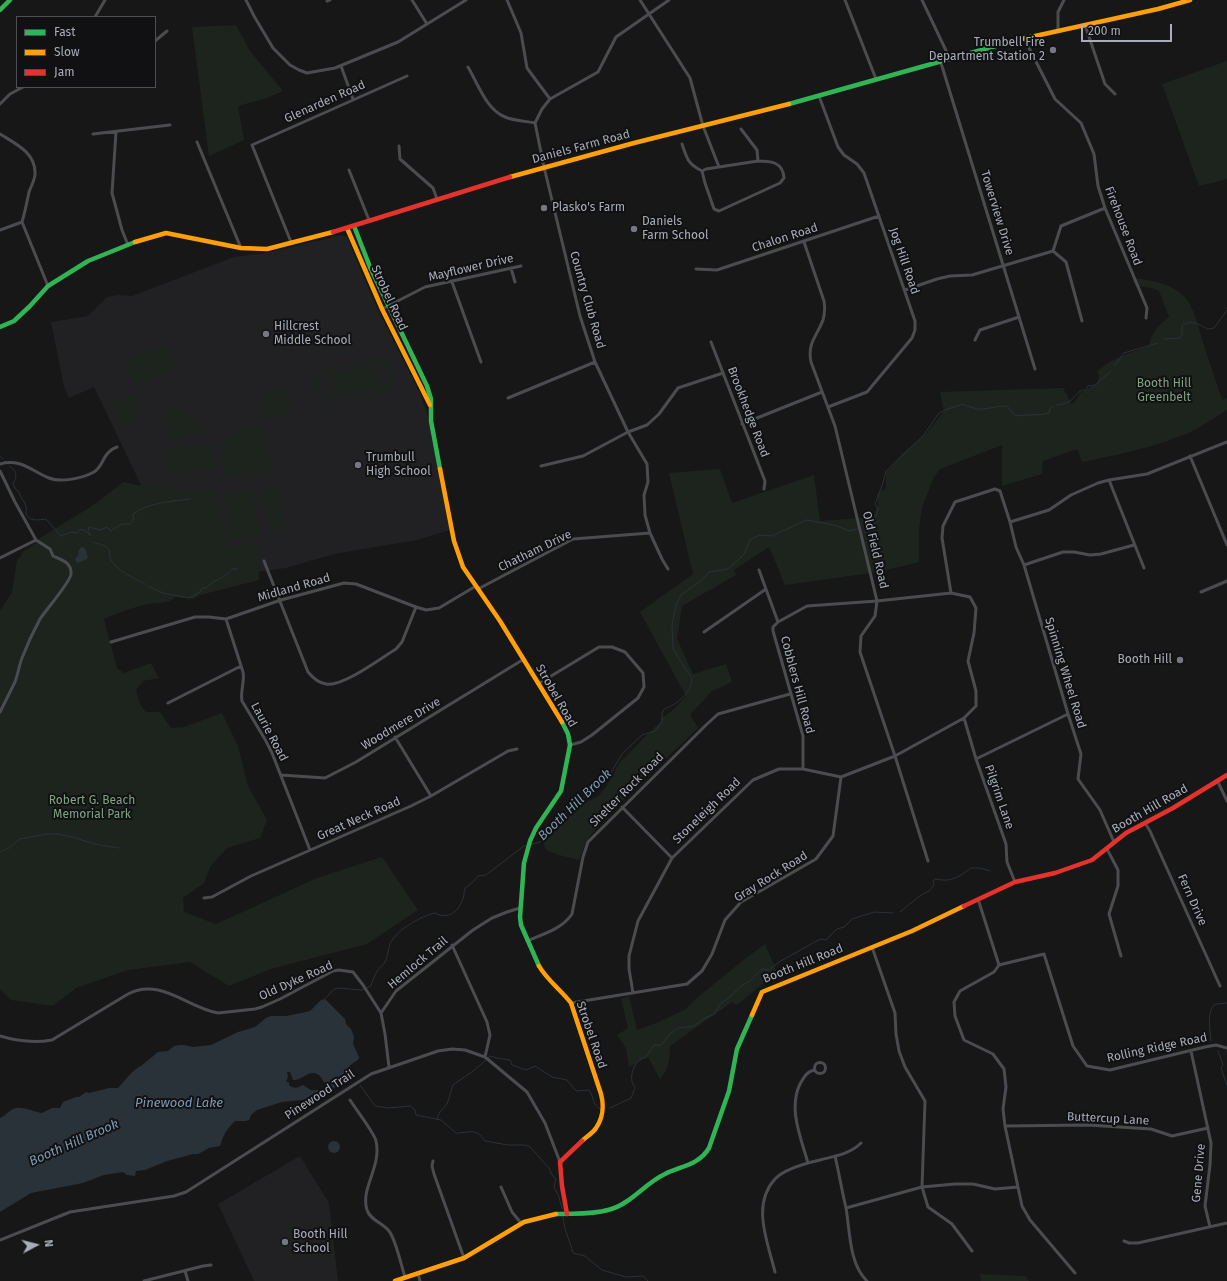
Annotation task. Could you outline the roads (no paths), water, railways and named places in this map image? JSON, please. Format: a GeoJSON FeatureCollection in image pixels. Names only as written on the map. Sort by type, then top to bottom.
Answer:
{"type":"FeatureCollection","features":[{"type":"Feature","properties":{"kind":"main road"},"geometry":{"type":"LineString","coordinates":[[0,10],[10,0]]}},
{"type":"Feature","properties":{"kind":"main road","name":"Daniels Farm Road"},"geometry":{"type":"LineString","coordinates":[[0,327],[14,321],[48,286],[88,261],[128,245],[166,233],[241,248],[267,249],[354,226],[544,167],[819,96],[876,79],[941,63],[1024,38],[1190,0]]}},
{"type":"Feature","properties":{"kind":"main road","name":"Strobel Road"},"geometry":{"type":"LineString","coordinates":[[354,226],[388,306],[421,372],[431,399],[430,406],[436,450],[454,541],[463,567],[524,659],[568,734],[570,745],[561,791],[536,828],[530,841],[524,863],[520,908],[521,925],[527,941],[544,974],[563,992],[571,1003],[601,1094],[602,1113],[596,1128],[560,1162]]}},
{"type":"Feature","properties":{"kind":"main road","name":"Strobel Road"},"geometry":{"type":"LineString","coordinates":[[347,228],[382,309],[416,375],[430,406]]}},
{"type":"Feature","properties":{"kind":"main road"},"geometry":{"type":"LineString","coordinates":[[416,375],[421,372]]}},
{"type":"Feature","properties":{"kind":"main road","name":"Booth Hill Road"},"geometry":{"type":"LineString","coordinates":[[395,1281],[464,1258],[521,1223],[557,1214],[596,1213],[610,1210],[619,1206],[664,1174],[698,1161],[702,1158],[710,1148],[729,1090],[737,1049],[762,992],[912,931],[1015,882],[1055,873],[1092,860],[1114,842],[1227,775]]}},
{"type":"Feature","properties":{"kind":"main road","name":"Pinewood Trail"},"geometry":{"type":"LineString","coordinates":[[560,1162],[562,1186],[567,1214]]}},
{"type":"Feature","properties":{"kind":"street"},"geometry":{"type":"LineString","coordinates":[[96,16],[105,0]]}},
{"type":"Feature","properties":{"kind":"street"},"geometry":{"type":"LineString","coordinates":[[246,0],[273,48],[290,65],[307,73],[341,66],[398,42],[466,0]]}},
{"type":"Feature","properties":{"kind":"street"},"geometry":{"type":"LineString","coordinates":[[412,0],[427,24]]}},
{"type":"Feature","properties":{"kind":"street"},"geometry":{"type":"LineString","coordinates":[[507,0],[520,33],[527,68],[550,99]]}},
{"type":"Feature","properties":{"kind":"street"},"geometry":{"type":"LineString","coordinates":[[640,0],[690,78],[703,126],[719,167]]}},
{"type":"Feature","properties":{"kind":"street"},"geometry":{"type":"LineString","coordinates":[[468,68],[487,101],[494,110],[504,117],[535,123],[542,109],[550,99],[598,72],[616,37],[669,0]]}},
{"type":"Feature","properties":{"kind":"street"},"geometry":{"type":"LineString","coordinates":[[845,0],[876,79]]}},
{"type":"Feature","properties":{"kind":"street"},"geometry":{"type":"LineString","coordinates":[[922,0],[950,60]]}},
{"type":"Feature","properties":{"kind":"street"},"geometry":{"type":"LineString","coordinates":[[1058,31],[1058,12],[1064,0]]}},
{"type":"Feature","properties":{"kind":"street"},"geometry":{"type":"LineString","coordinates":[[1085,25],[1105,84],[1115,94]]}},
{"type":"Feature","properties":{"kind":"street"},"geometry":{"type":"LineString","coordinates":[[156,40],[167,31]]}},
{"type":"Feature","properties":{"kind":"street","name":"Firehouse Road"},"geometry":{"type":"LineString","coordinates":[[1024,38],[1055,99],[1081,123],[1094,154],[1098,186],[1105,208],[1147,308],[1146,318]]}},
{"type":"Feature","properties":{"kind":"street","name":"Towerview Drive"},"geometry":{"type":"LineString","coordinates":[[941,63],[1035,369]]}},
{"type":"Feature","properties":{"kind":"street"},"geometry":{"type":"LineString","coordinates":[[341,66],[353,99]]}},
{"type":"Feature","properties":{"kind":"street","name":"Glenarden Road"},"geometry":{"type":"LineString","coordinates":[[291,242],[252,145],[407,76]]}},
{"type":"Feature","properties":{"kind":"street"},"geometry":{"type":"LineString","coordinates":[[0,104],[10,94],[21,88]]}},
{"type":"Feature","properties":{"kind":"street","name":"Jog Hill Road"},"geometry":{"type":"LineString","coordinates":[[819,96],[838,147],[844,155],[857,164],[864,173],[915,322],[915,330],[912,338],[867,392],[828,407]]}},
{"type":"Feature","properties":{"kind":"street","name":"Country Club Road"},"geometry":{"type":"LineString","coordinates":[[535,123],[544,167],[580,316],[595,362],[628,432],[647,464],[648,482],[644,495],[645,515],[650,533],[668,569]]}},
{"type":"Feature","properties":{"kind":"street"},"geometry":{"type":"LineString","coordinates":[[94,134],[170,125]]}},
{"type":"Feature","properties":{"kind":"street"},"geometry":{"type":"LineString","coordinates":[[741,129],[757,150],[758,161]]}},
{"type":"Feature","properties":{"kind":"street"},"geometry":{"type":"LineString","coordinates":[[116,132],[112,174],[112,193],[118,218],[128,245]]}},
{"type":"Feature","properties":{"kind":"street"},"geometry":{"type":"LineString","coordinates":[[0,134],[26,151],[34,162],[36,175],[22,222],[48,286]]}},
{"type":"Feature","properties":{"kind":"street"},"geometry":{"type":"LineString","coordinates":[[197,142],[241,248]]}},
{"type":"Feature","properties":{"kind":"street"},"geometry":{"type":"LineString","coordinates":[[682,144],[688,162],[702,171],[714,209],[719,211],[780,183],[784,178],[783,172],[778,164],[769,161],[758,161],[706,168],[702,171]]}},
{"type":"Feature","properties":{"kind":"street"},"geometry":{"type":"LineString","coordinates":[[398,146],[400,159],[433,188],[437,199]]}},
{"type":"Feature","properties":{"kind":"street"},"geometry":{"type":"LineString","coordinates":[[349,170],[370,220]]}},
{"type":"Feature","properties":{"kind":"street"},"geometry":{"type":"LineString","coordinates":[[1053,251],[1061,226],[1105,208]]}},
{"type":"Feature","properties":{"kind":"street","name":"Chalon Road"},"geometry":{"type":"LineString","coordinates":[[696,269],[717,270],[879,216]]}},
{"type":"Feature","properties":{"kind":"street"},"geometry":{"type":"LineString","coordinates":[[0,230],[22,222]]}},
{"type":"Feature","properties":{"kind":"street","name":"Old Field Road"},"geometry":{"type":"LineString","coordinates":[[804,242],[824,301],[825,310],[811,343],[809,353],[835,426],[877,601],[874,616],[861,636],[860,652],[895,756],[928,862]]}},
{"type":"Feature","properties":{"kind":"street"},"geometry":{"type":"LineString","coordinates":[[905,290],[950,276],[972,275],[1053,251]]}},
{"type":"Feature","properties":{"kind":"street"},"geometry":{"type":"LineString","coordinates":[[1053,251],[1066,262],[1082,321]]}},
{"type":"Feature","properties":{"kind":"street","name":"Mayflower Drive"},"geometry":{"type":"LineString","coordinates":[[382,309],[425,288],[521,266]]}},
{"type":"Feature","properties":{"kind":"street"},"geometry":{"type":"LineString","coordinates":[[511,268],[515,282]]}},
{"type":"Feature","properties":{"kind":"street"},"geometry":{"type":"LineString","coordinates":[[452,282],[481,362]]}},
{"type":"Feature","properties":{"kind":"street"},"geometry":{"type":"LineString","coordinates":[[975,340],[980,330],[1019,317]]}},
{"type":"Feature","properties":{"kind":"street","name":"Brookhedge Road"},"geometry":{"type":"LineString","coordinates":[[711,342],[742,424],[766,481],[764,489]]}},
{"type":"Feature","properties":{"kind":"street"},"geometry":{"type":"LineString","coordinates":[[508,398],[595,362]]}},
{"type":"Feature","properties":{"kind":"street"},"geometry":{"type":"LineString","coordinates":[[541,466],[583,456],[628,432],[647,425],[659,414],[678,388],[723,373]]}},
{"type":"Feature","properties":{"kind":"street"},"geometry":{"type":"LineString","coordinates":[[742,424],[822,392]]}},
{"type":"Feature","properties":{"kind":"street"},"geometry":{"type":"LineString","coordinates":[[1010,522],[1049,510],[1075,492],[1098,483],[1147,474],[1227,442]]}},
{"type":"Feature","properties":{"kind":"street"},"geometry":{"type":"LineString","coordinates":[[0,464],[16,462],[51,479],[72,480],[95,471],[100,466],[108,452],[117,447]]}},
{"type":"Feature","properties":{"kind":"street"},"geometry":{"type":"LineString","coordinates":[[1190,456],[1227,545]]}},
{"type":"Feature","properties":{"kind":"street"},"geometry":{"type":"LineString","coordinates":[[0,471],[36,540],[50,549],[53,556],[67,562],[70,567],[71,575],[68,583],[52,601],[30,639],[14,683],[0,712]]}},
{"type":"Feature","properties":{"kind":"street"},"geometry":{"type":"LineString","coordinates":[[1109,480],[1144,568]]}},
{"type":"Feature","properties":{"kind":"street","name":"Spinning Wheel Road"},"geometry":{"type":"LineString","coordinates":[[951,593],[942,538],[943,526],[955,502],[995,489],[1000,492],[1010,522],[1016,547],[1024,565],[1081,754],[1078,780],[1100,810],[1114,842]]}},
{"type":"Feature","properties":{"kind":"street","name":"Chatham Drive"},"geometry":{"type":"LineString","coordinates":[[477,588],[573,539],[650,533]]}},
{"type":"Feature","properties":{"kind":"street"},"geometry":{"type":"LineString","coordinates":[[0,558],[36,540]]}},
{"type":"Feature","properties":{"kind":"street"},"geometry":{"type":"LineString","coordinates":[[1024,565],[1062,552],[1074,552],[1090,555],[1101,554],[1134,545]]}},
{"type":"Feature","properties":{"kind":"street"},"geometry":{"type":"LineString","coordinates":[[264,561],[281,600],[308,672],[315,680],[326,684],[336,684],[346,680],[396,649],[402,642],[416,608]]}},
{"type":"Feature","properties":{"kind":"street"},"geometry":{"type":"LineString","coordinates":[[759,570],[778,622],[807,606],[877,601],[951,593],[970,597],[976,608],[974,633],[968,661],[976,691],[976,706],[964,718],[895,756],[842,777]]}},
{"type":"Feature","properties":{"kind":"street"},"geometry":{"type":"LineString","coordinates":[[1201,592],[1227,581]]}},
{"type":"Feature","properties":{"kind":"street","name":"Midland Road"},"geometry":{"type":"LineString","coordinates":[[111,642],[195,617],[226,619],[281,600],[344,583],[356,584],[416,608],[426,610],[439,608],[477,588]]}},
{"type":"Feature","properties":{"kind":"street"},"geometry":{"type":"LineString","coordinates":[[704,632],[766,589]]}},
{"type":"Feature","properties":{"kind":"street","name":"Laurie Road"},"geometry":{"type":"LineString","coordinates":[[226,619],[241,666],[244,681],[241,695],[242,701],[266,741],[310,850]]}},
{"type":"Feature","properties":{"kind":"street","name":"Cobblers Hill Road"},"geometry":{"type":"LineString","coordinates":[[778,622],[773,626],[772,631],[803,736],[803,769]]}},
{"type":"Feature","properties":{"kind":"street"},"geometry":{"type":"LineString","coordinates":[[538,684],[599,647],[612,647],[625,652],[643,672],[644,687],[638,698],[592,735],[581,742],[570,745]]}},
{"type":"Feature","properties":{"kind":"street","name":"Woodmere Drive"},"geometry":{"type":"LineString","coordinates":[[281,775],[325,778],[356,762],[524,659]]}},
{"type":"Feature","properties":{"kind":"street"},"geometry":{"type":"LineString","coordinates":[[168,703],[241,666]]}},
{"type":"Feature","properties":{"kind":"street","name":"Shelter Rock Road"},"geometry":{"type":"LineString","coordinates":[[527,941],[561,926],[567,921],[572,914],[583,857],[588,842],[706,725],[718,714],[790,694]]}},
{"type":"Feature","properties":{"kind":"street"},"geometry":{"type":"LineString","coordinates":[[976,758],[1068,714]]}},
{"type":"Feature","properties":{"kind":"street","name":"Pilgrim Lane"},"geometry":{"type":"LineString","coordinates":[[964,718],[976,758],[1006,844],[1007,862],[1015,882]]}},
{"type":"Feature","properties":{"kind":"street"},"geometry":{"type":"LineString","coordinates":[[395,737],[431,796]]}},
{"type":"Feature","properties":{"kind":"street","name":"Great Neck Road"},"geometry":{"type":"LineString","coordinates":[[204,898],[212,897],[251,876],[431,796],[508,751],[517,749]]}},
{"type":"Feature","properties":{"kind":"street","name":"Stoneleigh Road"},"geometry":{"type":"LineString","coordinates":[[633,993],[629,970],[629,956],[638,921],[672,858],[753,780],[779,769],[803,769],[842,777]]}},
{"type":"Feature","properties":{"kind":"street","name":"Gray Rock Road"},"geometry":{"type":"LineString","coordinates":[[571,1003],[687,984],[702,971],[712,954],[725,920],[741,902],[816,859],[833,836],[842,777]]}},
{"type":"Feature","properties":{"kind":"street"},"geometry":{"type":"LineString","coordinates":[[1217,780],[1227,801]]}},
{"type":"Feature","properties":{"kind":"street"},"geometry":{"type":"LineString","coordinates":[[622,807],[672,858]]}},
{"type":"Feature","properties":{"kind":"street","name":"Fern Drive"},"geometry":{"type":"LineString","coordinates":[[1145,823],[1220,986]]}},
{"type":"Feature","properties":{"kind":"street"},"geometry":{"type":"LineString","coordinates":[[1107,849],[1118,870],[1118,886],[1109,914],[1121,956]]}},
{"type":"Feature","properties":{"kind":"street"},"geometry":{"type":"LineString","coordinates":[[978,899],[998,965],[994,972],[960,991],[954,1002],[955,1016],[964,1040],[993,1054],[1004,1069],[1006,1087],[1003,1109],[1005,1126],[1022,1206],[1030,1220],[1075,1272]]}},
{"type":"Feature","properties":{"kind":"street","name":"Hemlock Trail"},"geometry":{"type":"LineString","coordinates":[[381,1013],[396,991],[452,945],[472,930],[492,918],[520,908]]}},
{"type":"Feature","properties":{"kind":"street"},"geometry":{"type":"LineString","coordinates":[[452,945],[487,1022],[490,1035],[487,1059]]}},
{"type":"Feature","properties":{"kind":"street"},"geometry":{"type":"LineString","coordinates":[[872,947],[895,1013],[896,1034],[899,1051],[905,1067],[925,1101],[922,1188],[928,1207],[952,1224],[972,1250]]}},
{"type":"Feature","properties":{"kind":"street","name":"Rolling Ridge Road"},"geometry":{"type":"LineString","coordinates":[[998,965],[1044,954],[1073,1046],[1087,1066],[1110,1070],[1216,1045],[1227,1048]]}},
{"type":"Feature","properties":{"kind":"street","name":"Old Dyke Road"},"geometry":{"type":"LineString","coordinates":[[0,1036],[8,1039],[40,1041],[52,1040],[128,994],[142,990],[152,989],[166,992],[184,999],[207,1011],[218,1013],[254,1009],[280,999],[339,970],[353,972],[363,984],[381,1013]]}},
{"type":"Feature","properties":{"kind":"street"},"geometry":{"type":"LineString","coordinates":[[381,1013],[389,1067]]}},
{"type":"Feature","properties":{"kind":"street","name":"Pinewood Trail"},"geometry":{"type":"LineString","coordinates":[[0,1240],[70,1212],[174,1196],[186,1192],[371,1074],[438,1051],[452,1049],[465,1050],[487,1059],[527,1092],[545,1124],[560,1162]]}},
{"type":"Feature","properties":{"kind":"street","name":"Gene Drive"},"geometry":{"type":"LineString","coordinates":[[1191,1050],[1211,1143],[1204,1206],[1210,1227]]}},
{"type":"Feature","properties":{"kind":"street"},"geometry":{"type":"LineString","coordinates":[[808,1163],[796,1119],[795,1102],[798,1089],[805,1076],[810,1071],[815,1070]]}},
{"type":"Feature","properties":{"kind":"street"},"geometry":{"type":"LineString","coordinates":[[350,1100],[376,1140],[377,1160],[366,1196],[368,1212],[372,1218],[388,1229],[392,1236],[405,1277]]}},
{"type":"Feature","properties":{"kind":"street","name":"Buttercup Lane"},"geometry":{"type":"LineString","coordinates":[[1005,1126],[1088,1125],[1151,1129],[1172,1136],[1208,1128]]}},
{"type":"Feature","properties":{"kind":"street"},"geometry":{"type":"LineString","coordinates":[[776,1272],[762,1221],[762,1210],[766,1192],[775,1178],[808,1163],[853,1151],[861,1144]]}},
{"type":"Feature","properties":{"kind":"street"},"geometry":{"type":"LineString","coordinates":[[835,1156],[854,1257],[861,1275],[868,1281]]}},
{"type":"Feature","properties":{"kind":"street"},"geometry":{"type":"LineString","coordinates":[[433,1161],[432,1169],[464,1258]]}},
{"type":"Feature","properties":{"kind":"street"},"geometry":{"type":"LineString","coordinates":[[846,1208],[922,1188],[955,1184],[973,1184],[995,1189],[1018,1187]]}},
{"type":"Feature","properties":{"kind":"street"},"geometry":{"type":"LineString","coordinates":[[501,1187],[512,1212],[521,1223]]}},
{"type":"Feature","properties":{"kind":"street"},"geometry":{"type":"LineString","coordinates":[[1124,1241],[1129,1243],[1138,1243],[1227,1223]]}},
{"type":"Feature","properties":{"kind":"street"},"geometry":{"type":"LineString","coordinates":[[144,1281],[211,1265]]}},
{"type":"Feature","properties":{"kind":"street"},"geometry":{"type":"LineString","coordinates":[[185,1271],[188,1281]]}},
{"type":"Feature","properties":{"kind":"street"},"geometry":{"type":"LineString","coordinates":[[418,1274],[420,1281]]}},
{"type":"Feature","properties":{"kind":"water"},"geometry":{"type":"Polygon","coordinates":[[[81,547],[85,548],[88,558],[77,563],[75,558],[78,556],[81,547]]]}},
{"type":"Feature","properties":{"kind":"water","name":"Pinewood Lake"},"geometry":{"type":"Polygon","coordinates":[[[325,999],[345,1019],[346,1024],[351,1029],[354,1037],[353,1044],[359,1057],[358,1060],[347,1069],[343,1081],[341,1081],[331,1091],[317,1074],[311,1073],[299,1079],[293,1080],[290,1072],[287,1072],[288,1077],[286,1082],[289,1082],[289,1085],[296,1088],[303,1085],[311,1090],[321,1090],[324,1094],[321,1098],[282,1102],[257,1110],[251,1115],[249,1120],[235,1121],[225,1133],[220,1146],[209,1148],[198,1154],[167,1161],[145,1170],[136,1171],[135,1176],[127,1175],[123,1172],[104,1175],[83,1183],[31,1193],[0,1212],[0,1118],[11,1110],[20,1108],[42,1113],[52,1108],[60,1108],[63,1102],[79,1097],[86,1092],[89,1093],[109,1088],[118,1088],[135,1070],[158,1052],[168,1051],[174,1046],[179,1045],[193,1047],[211,1045],[238,1032],[255,1027],[271,1016],[286,1016],[310,1011],[321,1000],[325,999]]]}},
{"type":"Feature","properties":{"kind":"water"},"geometry":{"type":"Polygon","coordinates":[[[332,1141],[336,1141],[340,1147],[336,1153],[332,1153],[328,1149],[328,1145],[332,1141]]]}},
{"type":"Feature","properties":{"kind":"waterway","name":"Booth Hill Brook"},"geometry":{"type":"LineString","coordinates":[[1164,339],[1180,338],[1182,334],[1182,326],[1192,322],[1208,329],[1214,328],[1227,310]]}},
{"type":"Feature","properties":{"kind":"waterway","name":"Booth Hill Brook"},"geometry":{"type":"LineString","coordinates":[[1115,365],[1124,353],[1158,343]]}},
{"type":"Feature","properties":{"kind":"waterway","name":"Booth Hill Brook"},"geometry":{"type":"LineString","coordinates":[[1057,405],[1070,401],[1080,391],[1086,390],[1088,386],[1096,385],[1110,372]]}},
{"type":"Feature","properties":{"kind":"waterway","name":"Booth Hill Brook"},"geometry":{"type":"LineString","coordinates":[[865,527],[874,524],[878,509],[875,504],[886,471],[923,436],[939,413],[963,404],[976,409],[1007,406],[1017,416],[1049,413],[1050,408],[1053,406]]}},
{"type":"Feature","properties":{"kind":"waterway"},"geometry":{"type":"LineString","coordinates":[[0,456],[3,459]]}},
{"type":"Feature","properties":{"kind":"waterway"},"geometry":{"type":"LineString","coordinates":[[9,466],[16,474],[13,484],[25,503],[27,516],[34,520],[46,519],[61,536],[71,532],[77,533],[80,529],[84,530],[91,536],[88,531],[89,527],[100,530],[107,527],[111,531],[122,524],[130,524],[134,519],[133,514],[146,507],[160,503],[190,499]]}},
{"type":"Feature","properties":{"kind":"waterway","name":"Booth Hill Brook"},"geometry":{"type":"LineString","coordinates":[[530,845],[540,842],[547,835],[553,824],[587,795],[598,788],[609,776],[622,754],[642,735],[655,731],[662,722],[662,713],[664,709],[674,704],[686,694],[692,679],[673,649],[672,625],[676,605],[681,595],[702,580],[709,572],[728,569],[744,554],[750,540],[759,535],[772,536],[806,520],[834,525],[850,531],[857,529]]}},
{"type":"Feature","properties":{"kind":"waterway"},"geometry":{"type":"LineString","coordinates":[[93,542],[107,547],[110,552],[112,562],[116,567],[145,584]]}},
{"type":"Feature","properties":{"kind":"waterway"},"geometry":{"type":"LineString","coordinates":[[148,586],[163,593],[189,598],[200,592],[202,588],[206,588],[211,583],[226,575],[232,569],[237,569]]}},
{"type":"Feature","properties":{"kind":"waterway"},"geometry":{"type":"LineString","coordinates":[[0,852],[9,848],[20,839],[46,834],[58,834],[94,844],[119,848]]}},
{"type":"Feature","properties":{"kind":"waterway","name":"Booth Hill Brook"},"geometry":{"type":"LineString","coordinates":[[325,999],[334,989],[362,990],[371,986],[377,971],[387,958],[390,944],[403,929],[416,920],[435,913],[443,916],[453,913],[462,901],[465,888],[478,876],[486,875],[524,846],[527,846]]}},
{"type":"Feature","properties":{"kind":"waterway"},"geometry":{"type":"LineString","coordinates":[[900,912],[921,895],[929,891],[934,885],[933,881],[936,879],[951,879],[959,876],[971,868],[980,868],[990,871]]}},
{"type":"Feature","properties":{"kind":"waterway"},"geometry":{"type":"LineString","coordinates":[[610,1108],[631,1098],[635,1088],[632,1082],[634,1066],[639,1060],[646,1057],[654,1045],[661,1045],[670,1034],[678,1028],[694,1026],[705,1018],[714,1014],[721,1003],[730,997],[741,986],[751,980],[762,969],[769,970],[779,962],[813,943],[821,939],[826,940],[837,929],[844,927],[852,919],[874,912],[893,913]]}},
{"type":"Feature","properties":{"kind":"waterway"},"geometry":{"type":"LineString","coordinates":[[1211,1041],[1210,1012],[1214,1005],[1227,1003]]}},
{"type":"Feature","properties":{"kind":"waterway"},"geometry":{"type":"LineString","coordinates":[[1218,1051],[1223,1065],[1221,1068],[1227,1085]]}},
{"type":"Feature","properties":{"kind":"waterway"},"geometry":{"type":"LineString","coordinates":[[488,1058],[490,1056],[510,1060],[512,1065],[526,1070],[535,1066],[552,1077],[567,1080],[576,1091],[589,1090],[594,1103],[600,1109]]}},
{"type":"Feature","properties":{"kind":"waterway"},"geometry":{"type":"LineString","coordinates":[[437,1120],[439,1113],[447,1104],[453,1085],[486,1060]]}},
{"type":"Feature","properties":{"kind":"waterway"},"geometry":{"type":"LineString","coordinates":[[346,1079],[351,1081]]}},
{"type":"Feature","properties":{"kind":"waterway"},"geometry":{"type":"LineString","coordinates":[[360,1085],[375,1106],[388,1108],[410,1106],[415,1110],[416,1115],[441,1120],[456,1133],[475,1132],[485,1141],[508,1145],[526,1145],[530,1147],[549,1168],[552,1175],[556,1179],[554,1187],[559,1197],[562,1209]]}},
{"type":"Feature","properties":{"kind":"waterway"},"geometry":{"type":"LineString","coordinates":[[563,1217],[573,1253],[585,1256],[602,1270],[626,1277],[643,1276],[648,1281]]}},
{"type":"Feature","properties":{"kind":"place","name":"Trumbell Fire Department Station 2"},"geometry":{"type":"Point","coordinates":[1053,50]}},
{"type":"Feature","properties":{"kind":"place","name":"Plasko's Farm"},"geometry":{"type":"Point","coordinates":[544,208]}},
{"type":"Feature","properties":{"kind":"place","name":"Daniels Farm School"},"geometry":{"type":"Point","coordinates":[634,229]}},
{"type":"Feature","properties":{"kind":"place","name":"Hillcrest Middle School"},"geometry":{"type":"Point","coordinates":[266,334]}},
{"type":"Feature","properties":{"kind":"place","name":"Trumbull High School"},"geometry":{"type":"Point","coordinates":[358,465]}},
{"type":"Feature","properties":{"kind":"place","name":"Booth Hill"},"geometry":{"type":"Point","coordinates":[1180,660]}},
{"type":"Feature","properties":{"kind":"place","name":"Booth Hill School"},"geometry":{"type":"Point","coordinates":[285,1242]}},
{"type":"Feature","properties":{"kind":"park label","name":"Booth Hill Greenbelt"},"geometry":{"type":"Point","coordinates":[1164,391]}},
{"type":"Feature","properties":{"kind":"park label","name":"Robert G. Beach Memorial Park"},"geometry":{"type":"Point","coordinates":[92,808]}}]}
